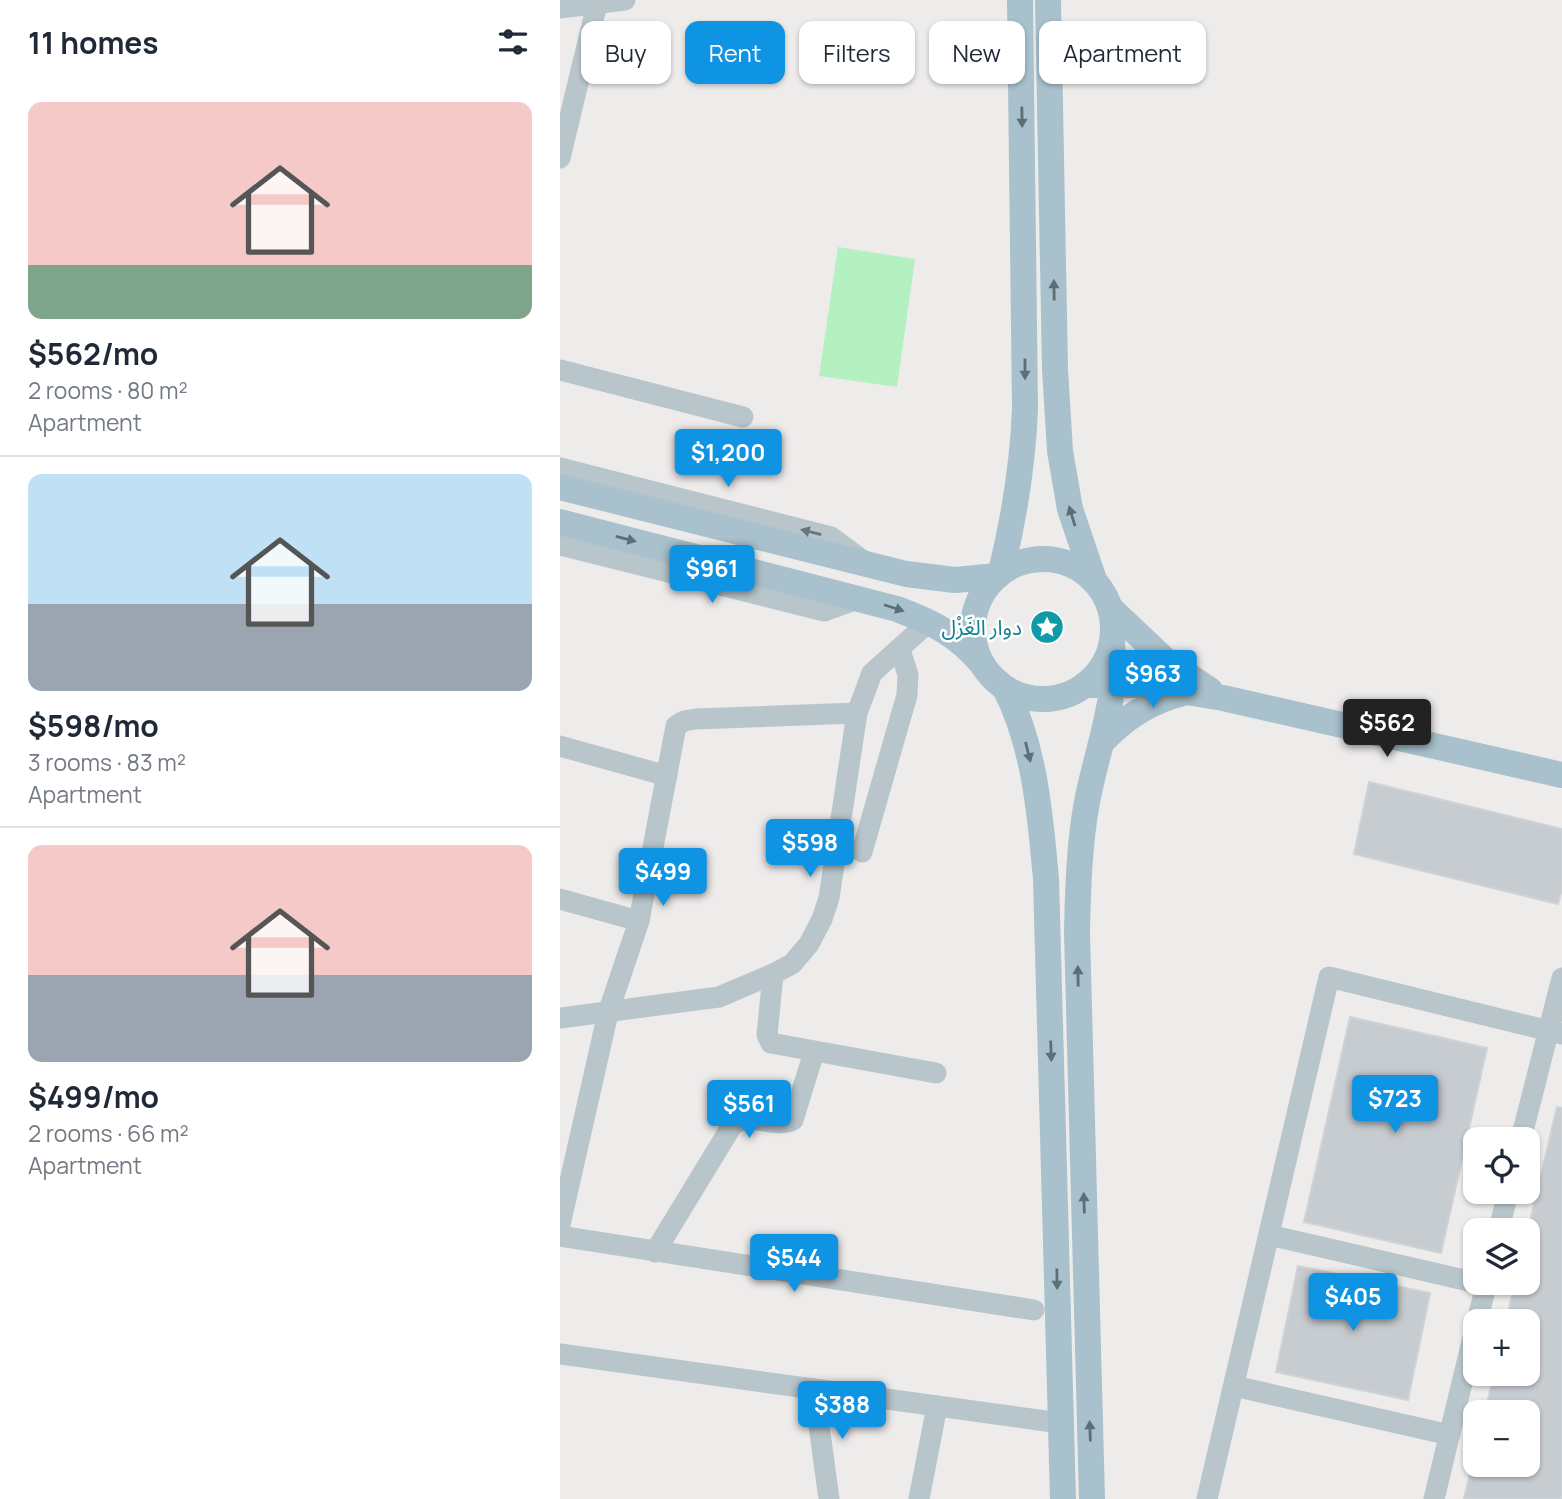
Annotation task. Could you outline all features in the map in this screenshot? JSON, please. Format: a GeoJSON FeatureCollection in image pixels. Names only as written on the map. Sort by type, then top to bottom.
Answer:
{"type":"FeatureCollection","features":[{"type":"Feature","properties":{"kind":"main road"},"geometry":{"type":"LineString","coordinates":[[982,664],[972,631],[974,614],[979,598],[999,574],[1018,489],[1025,408],[1020,0]]}},
{"type":"Feature","properties":{"kind":"main road"},"geometry":{"type":"LineString","coordinates":[[1048,0],[1055,369],[1060,451],[1070,509],[1094,580],[1111,610],[1166,661],[1223,698]]}},
{"type":"Feature","properties":{"kind":"main road"},"geometry":{"type":"LineString","coordinates":[[560,488],[869,565],[932,578],[955,580],[999,574],[1024,562],[1049,559],[1081,570],[1094,580]]}},
{"type":"Feature","properties":{"kind":"main road"},"geometry":{"type":"LineString","coordinates":[[560,522],[860,598],[930,621],[966,645],[992,677],[1005,688],[1037,699],[1070,693],[1085,685],[1107,659],[1112,643]]}},
{"type":"Feature","properties":{"kind":"main road"},"geometry":{"type":"LineString","coordinates":[[1092,1499],[1077,932],[1087,804],[1115,684],[1111,610]]}},
{"type":"Feature","properties":{"kind":"main road"},"geometry":{"type":"LineString","coordinates":[[1085,685],[1115,684],[1188,691],[1562,775]]}},
{"type":"Feature","properties":{"kind":"main road"},"geometry":{"type":"LineString","coordinates":[[1005,688],[1017,711],[1030,760],[1046,879],[1063,1499]]}},
{"type":"Feature","properties":{"kind":"main road"},"geometry":{"type":"LineString","coordinates":[[1102,741],[1140,709],[1168,696],[1188,691]]}},
{"type":"Feature","properties":{"kind":"street"},"geometry":{"type":"LineString","coordinates":[[560,8],[625,0]]}},
{"type":"Feature","properties":{"kind":"street"},"geometry":{"type":"LineString","coordinates":[[560,158],[597,2]]}},
{"type":"Feature","properties":{"kind":"street"},"geometry":{"type":"LineString","coordinates":[[560,370],[743,417]]}},
{"type":"Feature","properties":{"kind":"street"},"geometry":{"type":"LineString","coordinates":[[560,468],[831,537],[869,565]]}},
{"type":"Feature","properties":{"kind":"street"},"geometry":{"type":"LineString","coordinates":[[560,545],[824,611],[860,598]]}},
{"type":"Feature","properties":{"kind":"street"},"geometry":{"type":"LineString","coordinates":[[560,1018],[719,998],[792,964],[809,944],[829,898],[857,713],[872,673],[930,621]]}},
{"type":"Feature","properties":{"kind":"street"},"geometry":{"type":"LineString","coordinates":[[862,852],[907,695],[908,675],[900,650]]}},
{"type":"Feature","properties":{"kind":"street"},"geometry":{"type":"LineString","coordinates":[[560,1225],[608,1013],[639,921],[676,726],[684,721],[857,713]]}},
{"type":"Feature","properties":{"kind":"street"},"geometry":{"type":"LineString","coordinates":[[560,746],[667,776]]}},
{"type":"Feature","properties":{"kind":"street"},"geometry":{"type":"LineString","coordinates":[[560,899],[639,921]]}},
{"type":"Feature","properties":{"kind":"street"},"geometry":{"type":"LineString","coordinates":[[773,974],[768,1039],[777,1045],[936,1073]]}},
{"type":"Feature","properties":{"kind":"street"},"geometry":{"type":"LineString","coordinates":[[1207,1499],[1329,977],[1555,1032]]}},
{"type":"Feature","properties":{"kind":"street"},"geometry":{"type":"LineString","coordinates":[[1525,1127],[1555,1032],[1562,978]]}},
{"type":"Feature","properties":{"kind":"street"},"geometry":{"type":"LineString","coordinates":[[655,1252],[733,1124],[747,1119],[783,1123],[793,1120],[814,1052]]}},
{"type":"Feature","properties":{"kind":"street"},"geometry":{"type":"LineString","coordinates":[[560,1236],[1034,1310]]}},
{"type":"Feature","properties":{"kind":"street"},"geometry":{"type":"LineString","coordinates":[[1269,1236],[1463,1279]]}},
{"type":"Feature","properties":{"kind":"street"},"geometry":{"type":"LineString","coordinates":[[560,1354],[1060,1423]]}},
{"type":"Feature","properties":{"kind":"street"},"geometry":{"type":"LineString","coordinates":[[1434,1499],[1463,1380]]}},
{"type":"Feature","properties":{"kind":"street"},"geometry":{"type":"LineString","coordinates":[[1234,1386],[1450,1435]]}},
{"type":"Feature","properties":{"kind":"street"},"geometry":{"type":"LineString","coordinates":[[814,1389],[829,1499]]}},
{"type":"Feature","properties":{"kind":"street"},"geometry":{"type":"LineString","coordinates":[[919,1499],[937,1406]]}},
{"type":"Feature","properties":{"kind":"green space"},"geometry":{"type":"Polygon","coordinates":[[[838,247],[915,259],[897,387],[819,376],[838,247]]]}},
{"type":"Feature","properties":{"kind":"building"},"geometry":{"type":"Polygon","coordinates":[[[1369,782],[1562,829],[1562,889],[1558,904],[1354,854],[1369,782]]]}},
{"type":"Feature","properties":{"kind":"building"},"geometry":{"type":"Polygon","coordinates":[[[1350,1017],[1487,1048],[1469,1127],[1463,1127],[1463,1155],[1441,1253],[1304,1222],[1350,1017]]]}},
{"type":"Feature","properties":{"kind":"building"},"geometry":{"type":"Polygon","coordinates":[[[1557,1107],[1562,1108],[1562,1499],[1464,1499],[1469,1477],[1540,1477],[1540,1400],[1488,1400],[1491,1386],[1540,1386],[1540,1309],[1509,1309],[1512,1295],[1540,1295],[1540,1218],[1531,1218],[1534,1204],[1540,1204],[1540,1179],[1557,1107]]]}},
{"type":"Feature","properties":{"kind":"building"},"geometry":{"type":"Polygon","coordinates":[[[1298,1266],[1430,1293],[1408,1400],[1276,1372],[1298,1266]]]}},
{"type":"Feature","properties":{"kind":"place","name":"دوار الغَزْل"},"geometry":{"type":"Point","coordinates":[1047,627]}}]}
